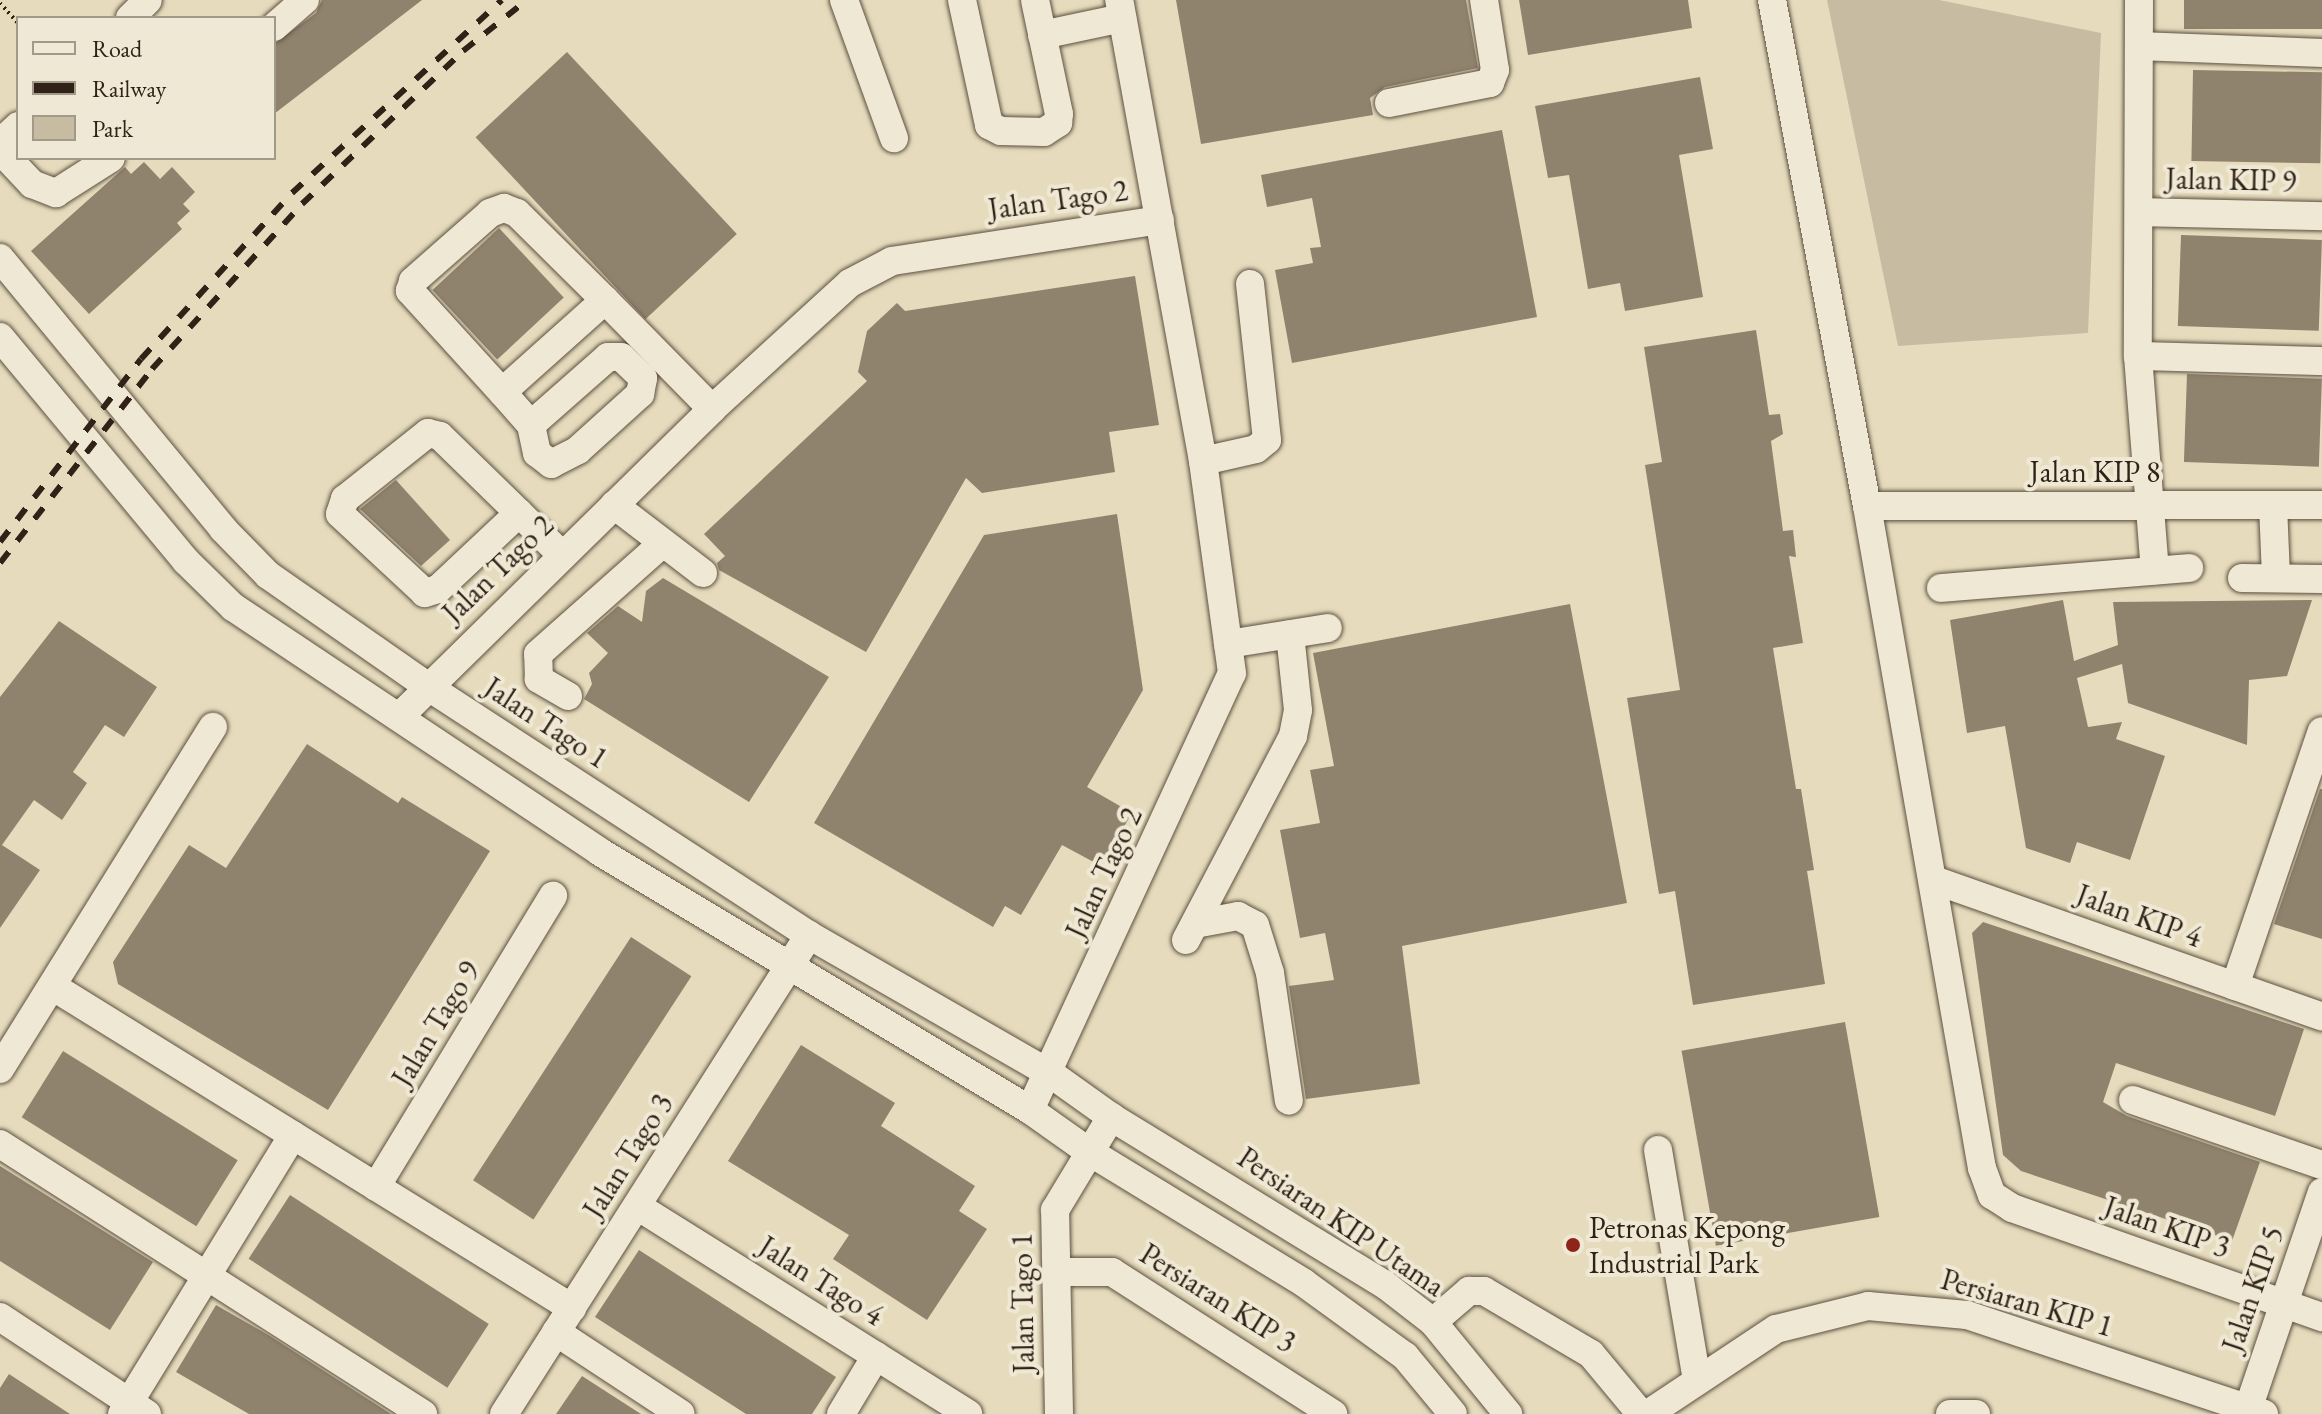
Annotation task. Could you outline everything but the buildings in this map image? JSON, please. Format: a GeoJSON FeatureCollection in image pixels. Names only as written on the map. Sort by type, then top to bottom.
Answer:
{"type":"FeatureCollection","features":[{"type":"Feature","properties":{"kind":"street"},"geometry":{"type":"LineString","coordinates":[[132,16],[148,0]]}},
{"type":"Feature","properties":{"kind":"street"},"geometry":{"type":"LineString","coordinates":[[276,25],[305,0]]}},
{"type":"Feature","properties":{"kind":"street"},"geometry":{"type":"LineString","coordinates":[[844,0],[894,138]]}},
{"type":"Feature","properties":{"kind":"street"},"geometry":{"type":"LineString","coordinates":[[962,0],[987,120],[994,130],[1044,132],[1058,123],[1035,0]]}},
{"type":"Feature","properties":{"kind":"street"},"geometry":{"type":"LineString","coordinates":[[1389,103],[1490,83],[1495,70],[1484,0]]}},
{"type":"Feature","properties":{"kind":"street"},"geometry":{"type":"LineString","coordinates":[[1772,0],[1934,880]]}},
{"type":"Feature","properties":{"kind":"street"},"geometry":{"type":"LineString","coordinates":[[2139,0],[2138,356],[2155,570]]}},
{"type":"Feature","properties":{"kind":"street"},"geometry":{"type":"LineString","coordinates":[[1042,35],[1120,9],[1160,220]]}},
{"type":"Feature","properties":{"kind":"street"},"geometry":{"type":"LineString","coordinates":[[2139,46],[2322,53]]}},
{"type":"Feature","properties":{"kind":"street"},"geometry":{"type":"LineString","coordinates":[[0,143],[16,128]]}},
{"type":"Feature","properties":{"kind":"street"},"geometry":{"type":"LineString","coordinates":[[0,150],[32,184],[56,193],[108,160]]}},
{"type":"Feature","properties":{"kind":"street"},"geometry":{"type":"LineString","coordinates":[[531,425],[410,291],[413,281],[490,213],[504,208],[517,213],[712,409]]}},
{"type":"Feature","properties":{"kind":"street","name":"Jalan KIP 9"},"geometry":{"type":"LineString","coordinates":[[2139,212],[2322,216]]}},
{"type":"Feature","properties":{"kind":"street","name":"Jalan Tago 2"},"geometry":{"type":"LineString","coordinates":[[399,717],[427,686],[712,409],[850,283],[892,261],[1160,220],[1203,461],[1232,673],[1051,1074],[1030,1110]]}},
{"type":"Feature","properties":{"kind":"street","name":"Jalan Tago 1"},"geometry":{"type":"LineString","coordinates":[[0,258],[223,529],[268,575],[427,686],[809,935],[1051,1074],[1111,1117],[1055,1210],[1059,1414]]}},
{"type":"Feature","properties":{"kind":"street"},"geometry":{"type":"LineString","coordinates":[[1203,461],[1256,449],[1267,440],[1250,284]]}},
{"type":"Feature","properties":{"kind":"street"},"geometry":{"type":"LineString","coordinates":[[502,392],[605,300]]}},
{"type":"Feature","properties":{"kind":"street"},"geometry":{"type":"LineString","coordinates":[[0,337],[186,561],[233,607],[600,852],[788,969],[1030,1110],[1088,1151],[1356,1318],[1405,1356],[1453,1414]]}},
{"type":"Feature","properties":{"kind":"street"},"geometry":{"type":"LineString","coordinates":[[2138,356],[2322,361]]}},
{"type":"Feature","properties":{"kind":"street"},"geometry":{"type":"LineString","coordinates":[[519,513],[438,589],[425,593],[340,514],[345,499],[428,433],[440,436],[519,513],[562,555]]}},
{"type":"Feature","properties":{"kind":"street"},"geometry":{"type":"LineString","coordinates":[[614,505],[703,573]]}},
{"type":"Feature","properties":{"kind":"street"},"geometry":{"type":"LineString","coordinates":[[2273,505],[2276,578]]}},
{"type":"Feature","properties":{"kind":"street","name":"Jalan KIP 8"},"geometry":{"type":"LineString","coordinates":[[1867,506],[2322,505]]}},
{"type":"Feature","properties":{"kind":"street"},"geometry":{"type":"LineString","coordinates":[[568,696],[539,679],[538,654],[663,543]]}},
{"type":"Feature","properties":{"kind":"street"},"geometry":{"type":"LineString","coordinates":[[1941,588],[2189,568]]}},
{"type":"Feature","properties":{"kind":"street"},"geometry":{"type":"LineString","coordinates":[[2242,578],[2322,579]]}},
{"type":"Feature","properties":{"kind":"street"},"geometry":{"type":"LineString","coordinates":[[1228,644],[1328,628]]}},
{"type":"Feature","properties":{"kind":"street"},"geometry":{"type":"LineString","coordinates":[[1289,1101],[1270,973],[1255,925],[1238,916],[1191,932],[1293,736],[1298,710],[1290,634]]}},
{"type":"Feature","properties":{"kind":"street"},"geometry":{"type":"LineString","coordinates":[[0,1069],[213,727]]}},
{"type":"Feature","properties":{"kind":"street"},"geometry":{"type":"LineString","coordinates":[[2235,986],[2322,731]]}},
{"type":"Feature","properties":{"kind":"street","name":"Jalan KIP 4"},"geometry":{"type":"LineString","coordinates":[[1934,880],[2322,1017]]}},
{"type":"Feature","properties":{"kind":"street","name":"Jalan KIP 3"},"geometry":{"type":"LineString","coordinates":[[1934,880],[1982,1168],[1992,1195],[2012,1208],[2322,1317]]}},
{"type":"Feature","properties":{"kind":"street","name":"Jalan Tago 9"},"geometry":{"type":"LineString","coordinates":[[376,1187],[553,896]]}},
{"type":"Feature","properties":{"kind":"street","name":"Jalan Tago 3"},"geometry":{"type":"LineString","coordinates":[[504,1414],[809,935]]}},
{"type":"Feature","properties":{"kind":"street"},"geometry":{"type":"LineString","coordinates":[[52,986],[572,1308]]}},
{"type":"Feature","properties":{"kind":"street"},"geometry":{"type":"LineString","coordinates":[[2133,1100],[2322,1165]]}},
{"type":"Feature","properties":{"kind":"street","name":"Persiaran KIP Utama"},"geometry":{"type":"LineString","coordinates":[[1111,1117],[1331,1249],[1433,1322],[1508,1414]]}},
{"type":"Feature","properties":{"kind":"street"},"geometry":{"type":"LineString","coordinates":[[4,1329],[133,1410],[207,1276],[293,1135]]}},
{"type":"Feature","properties":{"kind":"street"},"geometry":{"type":"LineString","coordinates":[[0,1144],[423,1414]]}},
{"type":"Feature","properties":{"kind":"street"},"geometry":{"type":"LineString","coordinates":[[1658,1150],[1697,1381]]}},
{"type":"Feature","properties":{"kind":"street","name":"Jalan KIP 5"},"geometry":{"type":"LineString","coordinates":[[2256,1411],[2284,1304],[2322,1192]]}},
{"type":"Feature","properties":{"kind":"street","name":"Jalan Tago 4"},"geometry":{"type":"LineString","coordinates":[[637,1206],[968,1414]]}},
{"type":"Feature","properties":{"kind":"street","name":"Persiaran KIP 3"},"geometry":{"type":"LineString","coordinates":[[1056,1272],[1112,1272],[1333,1414]]}},
{"type":"Feature","properties":{"kind":"street"},"geometry":{"type":"LineString","coordinates":[[1433,1322],[1469,1291],[1484,1291],[1591,1354],[1641,1414]]}},
{"type":"Feature","properties":{"kind":"street","name":"Persiaran KIP 1"},"geometry":{"type":"LineString","coordinates":[[1648,1414],[1776,1329],[1868,1306],[1926,1307],[1967,1315],[2256,1411]]}},
{"type":"Feature","properties":{"kind":"street"},"geometry":{"type":"LineString","coordinates":[[556,1332],[681,1414]]}},
{"type":"Feature","properties":{"kind":"street"},"geometry":{"type":"LineString","coordinates":[[841,1414],[876,1356]]}},
{"type":"Feature","properties":{"kind":"street"},"geometry":{"type":"LineString","coordinates":[[1950,1414],[1976,1414]]}},
{"type":"Feature","properties":{"kind":"path"},"geometry":{"type":"LineString","coordinates":[[0,3],[16,21]]}},
{"type":"Feature","properties":{"kind":"green space"},"geometry":{"type":"Polygon","coordinates":[[[1827,0],[1939,0],[2101,33],[2088,333],[1898,346],[1827,0]]]}},
{"type":"Feature","properties":{"kind":"railway"},"geometry":{"type":"LineString","coordinates":[[0,542],[141,359],[292,193],[502,0]]}},
{"type":"Feature","properties":{"kind":"railway"},"geometry":{"type":"LineString","coordinates":[[0,563],[152,369],[302,204],[463,51],[527,0]]}},
{"type":"Feature","properties":{"kind":"place","name":"Petronas Kepong Industrial Park"},"geometry":{"type":"Point","coordinates":[1573,1245]}}]}
